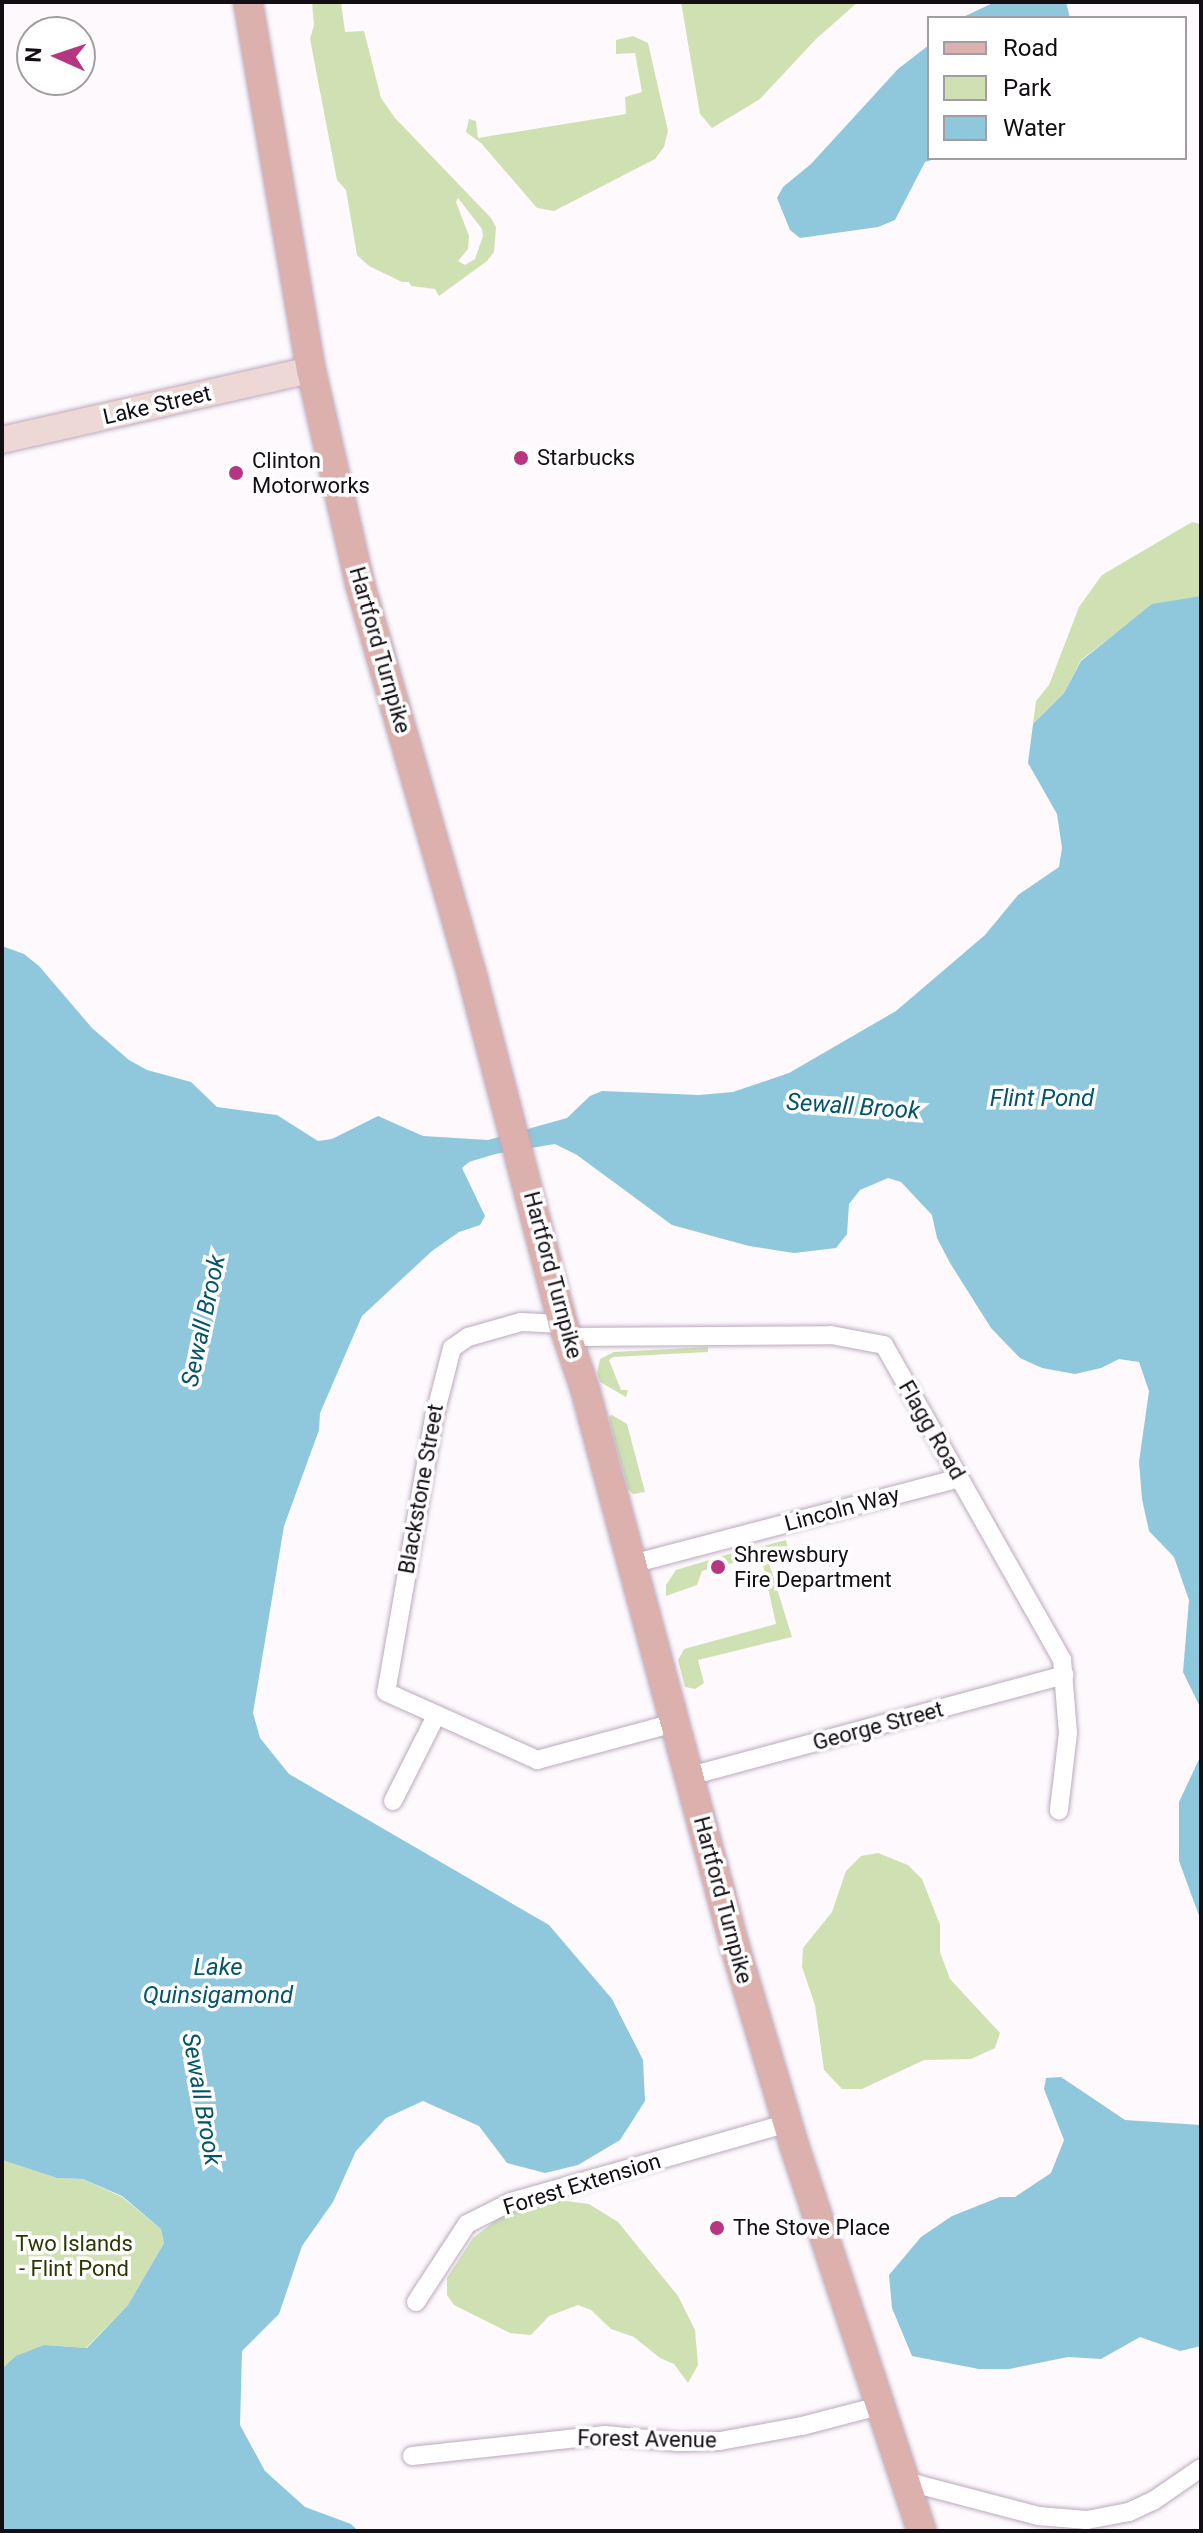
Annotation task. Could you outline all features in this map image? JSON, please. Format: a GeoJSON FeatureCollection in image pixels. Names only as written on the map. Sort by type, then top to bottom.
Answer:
{"type":"FeatureCollection","features":[{"type":"Feature","properties":{"kind":"main road","name":"Hartford Turnpike"},"geometry":{"type":"LineString","coordinates":[[248,2],[311,370],[360,584],[498,1073],[734,1944],[788,2123],[922,2531]]}},
{"type":"Feature","properties":{"kind":"main road","name":"Lake Street"},"geometry":{"type":"LineString","coordinates":[[2,440],[311,370]]}},
{"type":"Feature","properties":{"kind":"street","name":"Blackstone Street"},"geometry":{"type":"LineString","coordinates":[[436,1716],[386,1692],[444,1370],[452,1348],[468,1337],[521,1322],[566,1331]]}},
{"type":"Feature","properties":{"kind":"street","name":"Flagg Road"},"geometry":{"type":"LineString","coordinates":[[566,1331],[831,1335],[877,1342],[890,1353],[1062,1659],[1068,1733],[1059,1810]]}},
{"type":"Feature","properties":{"kind":"street","name":"Lincoln Way"},"geometry":{"type":"LineString","coordinates":[[632,1564],[959,1478]]}},
{"type":"Feature","properties":{"kind":"street","name":"George Street"},"geometry":{"type":"LineString","coordinates":[[690,1776],[1065,1675]]}},
{"type":"Feature","properties":{"kind":"street"},"geometry":{"type":"LineString","coordinates":[[393,1801],[436,1716],[537,1760],[674,1723]]}},
{"type":"Feature","properties":{"kind":"street","name":"Forest Extension"},"geometry":{"type":"LineString","coordinates":[[416,2302],[467,2224],[511,2202],[788,2123]]}},
{"type":"Feature","properties":{"kind":"street","name":"Forest Avenue"},"geometry":{"type":"LineString","coordinates":[[412,2456],[605,2435],[678,2442],[720,2441],[802,2426],[879,2406]]}},
{"type":"Feature","properties":{"kind":"street"},"geometry":{"type":"LineString","coordinates":[[905,2481],[1038,2516],[1087,2520],[1133,2510],[1201,2468]]}},
{"type":"Feature","properties":{"kind":"green space"},"geometry":{"type":"Polygon","coordinates":[[[312,2],[341,2],[345,32],[364,31],[381,98],[395,118],[491,218],[496,227],[494,252],[487,261],[439,296],[435,289],[411,286],[409,282],[402,282],[369,266],[357,255],[346,190],[337,180],[310,39],[314,25],[312,2]],[[458,198],[456,202],[469,236],[468,249],[458,261],[465,265],[475,259],[483,236],[482,229],[458,198]]]}},
{"type":"Feature","properties":{"kind":"green space"},"geometry":{"type":"Polygon","coordinates":[[[681,2],[858,2],[816,39],[760,99],[712,128],[700,114],[681,2]]]}},
{"type":"Feature","properties":{"kind":"green space"},"geometry":{"type":"Polygon","coordinates":[[[633,36],[648,43],[668,131],[664,147],[655,159],[554,211],[537,208],[481,143],[466,132],[469,119],[476,121],[478,138],[626,114],[625,97],[642,92],[635,53],[616,54],[616,40],[633,36]]]}},
{"type":"Feature","properties":{"kind":"green space"},"geometry":{"type":"Polygon","coordinates":[[[1192,522],[1201,524],[1201,596],[1152,605],[1081,660],[1064,693],[1033,724],[1036,701],[1049,685],[1079,607],[1102,575],[1192,522]]]}},
{"type":"Feature","properties":{"kind":"green space"},"geometry":{"type":"Polygon","coordinates":[[[708,1347],[708,1352],[613,1357],[609,1360],[621,1390],[628,1390],[626,1397],[600,1382],[597,1373],[600,1359],[614,1352],[708,1347]]]}},
{"type":"Feature","properties":{"kind":"green space"},"geometry":{"type":"Polygon","coordinates":[[[609,1416],[627,1424],[645,1492],[633,1494],[628,1489],[610,1423],[609,1416]]]}},
{"type":"Feature","properties":{"kind":"green space"},"geometry":{"type":"Polygon","coordinates":[[[786,1540],[789,1553],[769,1563],[792,1637],[698,1660],[704,1683],[695,1689],[685,1687],[678,1660],[684,1649],[776,1624],[759,1547],[786,1540]]]}},
{"type":"Feature","properties":{"kind":"green space"},"geometry":{"type":"Polygon","coordinates":[[[736,1552],[744,1553],[748,1559],[702,1571],[697,1585],[666,1596],[666,1585],[676,1570],[736,1552]]]}},
{"type":"Feature","properties":{"kind":"green space"},"geometry":{"type":"Polygon","coordinates":[[[878,1853],[908,1865],[922,1879],[940,1925],[940,1952],[950,1979],[1000,2033],[995,2048],[971,2059],[924,2060],[862,2089],[842,2089],[824,2070],[815,2005],[802,1967],[803,1948],[832,1912],[846,1871],[861,1856],[878,1853]]]}},
{"type":"Feature","properties":{"kind":"green space","name":"Two Islands - Flint Pond"},"geometry":{"type":"Polygon","coordinates":[[[2,2160],[57,2178],[83,2179],[122,2197],[161,2229],[164,2243],[128,2305],[86,2348],[44,2345],[2,2369],[2,2160]]]}},
{"type":"Feature","properties":{"kind":"green space"},"geometry":{"type":"Polygon","coordinates":[[[559,2200],[589,2204],[618,2222],[678,2296],[695,2330],[698,2365],[688,2383],[674,2364],[660,2358],[634,2337],[611,2329],[591,2310],[578,2305],[549,2316],[531,2335],[510,2333],[454,2305],[447,2295],[447,2278],[473,2238],[503,2215],[559,2200]]]}},
{"type":"Feature","properties":{"kind":"water"},"geometry":{"type":"Polygon","coordinates":[[[995,2],[1066,2],[1070,16],[965,16],[995,2]]]}},
{"type":"Feature","properties":{"kind":"water"},"geometry":{"type":"Polygon","coordinates":[[[927,47],[927,160],[932,160],[925,162],[895,220],[878,227],[800,238],[790,230],[777,198],[783,187],[811,164],[898,69],[927,47]]]}},
{"type":"Feature","properties":{"kind":"water","name":"Lake Quinsigamond"},"geometry":{"type":"Polygon","coordinates":[[[1201,596],[1201,1709],[1183,1672],[1189,1600],[1174,1557],[1149,1531],[1142,1499],[1139,1462],[1149,1391],[1139,1362],[1119,1359],[1101,1368],[1075,1374],[1042,1368],[1020,1358],[991,1328],[950,1263],[937,1238],[932,1215],[901,1182],[888,1178],[860,1190],[849,1204],[847,1234],[836,1248],[794,1253],[749,1246],[672,1225],[577,1155],[555,1144],[495,1154],[469,1162],[462,1168],[485,1216],[480,1225],[459,1232],[432,1251],[362,1316],[320,1413],[319,1430],[284,1526],[253,1713],[260,1738],[289,1774],[549,1925],[612,1999],[643,2060],[645,2101],[620,2140],[578,2165],[545,2173],[507,2163],[479,2126],[423,2101],[386,2118],[356,2151],[333,2202],[302,2246],[279,2314],[242,2351],[240,2425],[265,2471],[305,2507],[351,2524],[358,2531],[2,2531],[2,2369],[16,2356],[44,2345],[87,2348],[128,2305],[164,2243],[161,2229],[122,2196],[83,2179],[57,2178],[2,2160],[2,946],[24,954],[39,966],[92,1028],[129,1060],[147,1070],[191,1082],[217,1107],[277,1115],[318,1141],[332,1139],[378,1116],[423,1136],[488,1140],[567,1118],[590,1096],[602,1091],[699,1095],[733,1092],[789,1073],[896,1011],[985,935],[1018,895],[1059,867],[1062,848],[1057,814],[1028,763],[1033,724],[1064,693],[1081,661],[1152,604],[1201,596]]]}},
{"type":"Feature","properties":{"kind":"water"},"geometry":{"type":"Polygon","coordinates":[[[1201,1755],[1201,1921],[1179,1861],[1179,1802],[1201,1755]]]}},
{"type":"Feature","properties":{"kind":"water"},"geometry":{"type":"Polygon","coordinates":[[[1061,2077],[1125,2120],[1201,2125],[1201,2346],[1180,2351],[1140,2337],[1101,2359],[1068,2357],[1009,2369],[979,2369],[912,2356],[892,2308],[889,2275],[921,2237],[952,2216],[1000,2197],[1015,2197],[1051,2173],[1064,2140],[1044,2089],[1046,2078],[1061,2077]]]}},
{"type":"Feature","properties":{"kind":"place","name":"Starbucks"},"geometry":{"type":"Point","coordinates":[521,458]}},
{"type":"Feature","properties":{"kind":"place","name":"Clinton Motorworks"},"geometry":{"type":"Point","coordinates":[236,473]}},
{"type":"Feature","properties":{"kind":"place","name":"Shrewsbury Fire Department"},"geometry":{"type":"Point","coordinates":[718,1567]}},
{"type":"Feature","properties":{"kind":"place","name":"The Stove Place"},"geometry":{"type":"Point","coordinates":[717,2228]}},
{"type":"Feature","properties":{"kind":"water label","name":"Flint Pond"},"geometry":{"type":"Point","coordinates":[1042,1099]}},
{"type":"Feature","properties":{"kind":"water label","name":"Sewall Brook"},"geometry":{"type":"Point","coordinates":[853,1107]}},
{"type":"Feature","properties":{"kind":"water label","name":"Sewall Brook"},"geometry":{"type":"Point","coordinates":[204,1321]}},
{"type":"Feature","properties":{"kind":"water label","name":"Sewall Brook"},"geometry":{"type":"Point","coordinates":[201,2099]}}]}
